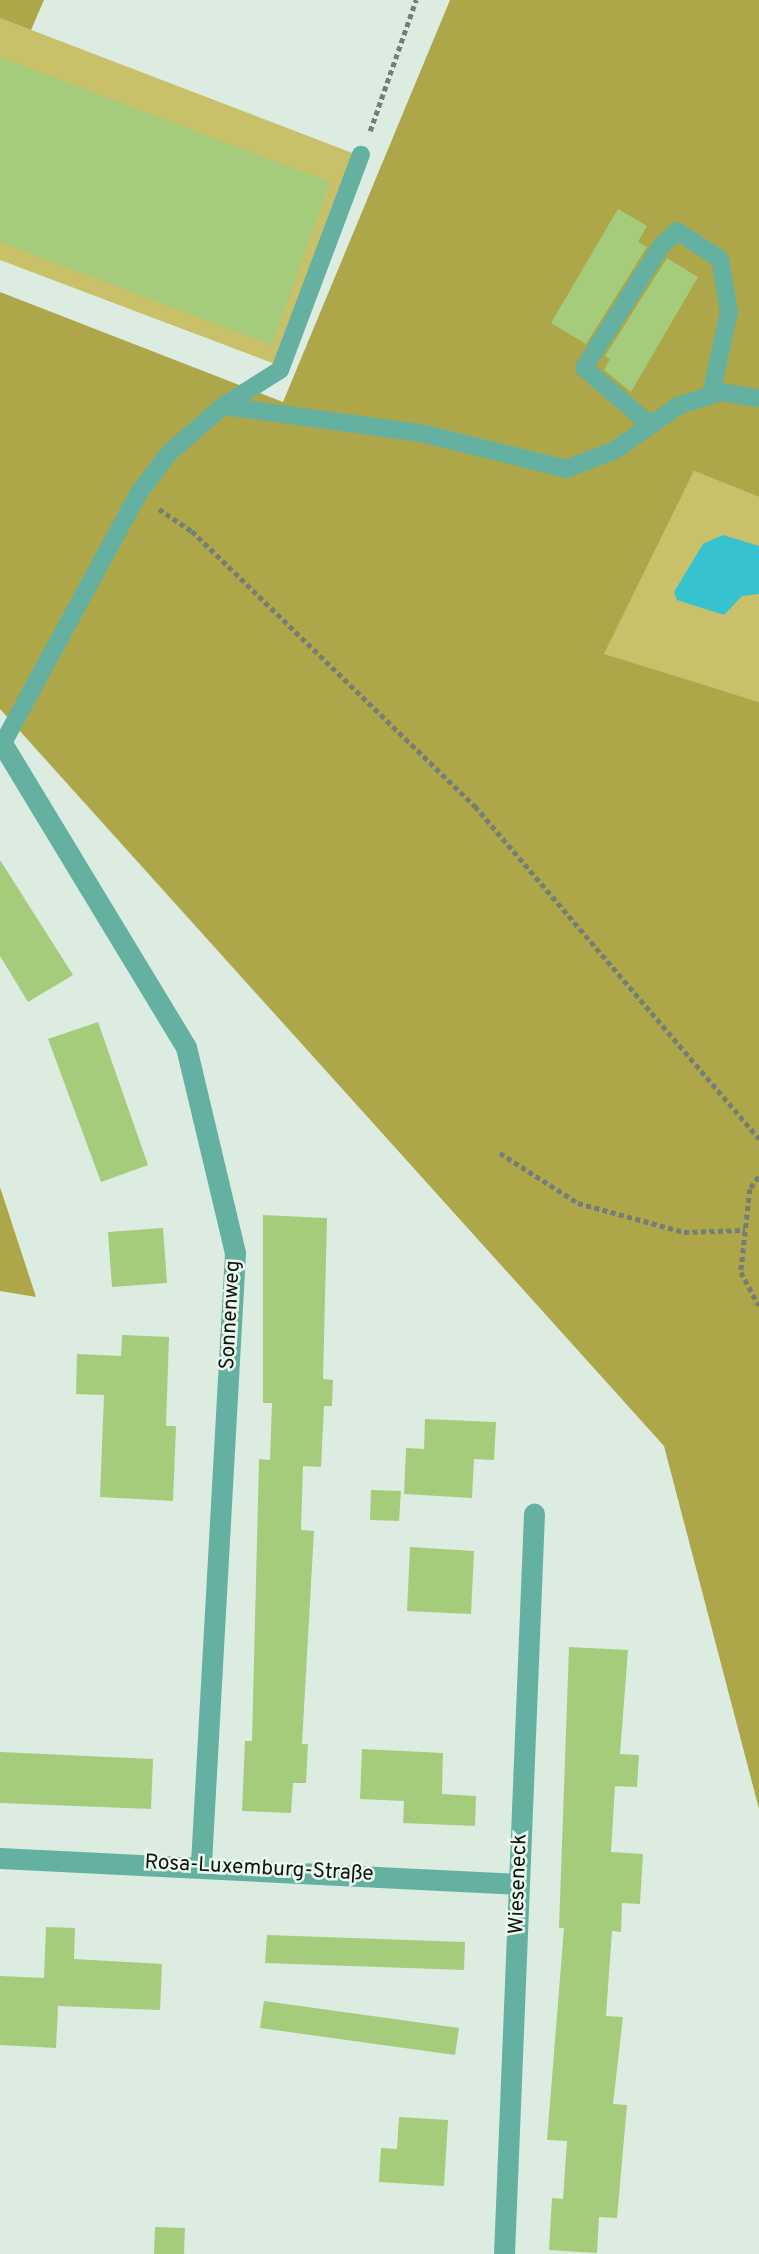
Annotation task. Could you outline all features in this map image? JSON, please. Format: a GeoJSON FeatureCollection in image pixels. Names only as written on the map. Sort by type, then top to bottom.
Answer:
{"type":"FeatureCollection","features":[{"type":"Feature","properties":{"kind":"street","name":"Sonnenweg"},"geometry":{"type":"LineString","coordinates":[[1,741],[186,1047],[235,1253],[201,1864]]}},
{"type":"Feature","properties":{"kind":"street","name":"Wieseneck"},"geometry":{"type":"LineString","coordinates":[[504,2254],[534,1514]]}},
{"type":"Feature","properties":{"kind":"street","name":"Rosa-Luxemburg-Straße"},"geometry":{"type":"LineString","coordinates":[[0,1858],[201,1864],[519,1884]]}},
{"type":"Feature","properties":{"kind":"lane"},"geometry":{"type":"LineString","coordinates":[[1,741],[138,494],[169,453],[223,406],[280,370],[361,155]]}},
{"type":"Feature","properties":{"kind":"lane"},"geometry":{"type":"LineString","coordinates":[[648,423],[584,368],[677,231],[720,259],[729,311],[711,395]]}},
{"type":"Feature","properties":{"kind":"lane"},"geometry":{"type":"LineString","coordinates":[[223,406],[421,433],[566,469],[615,450],[648,423],[711,395],[759,398]]}},
{"type":"Feature","properties":{"kind":"path"},"geometry":{"type":"LineString","coordinates":[[361,155],[416,0]]}},
{"type":"Feature","properties":{"kind":"path"},"geometry":{"type":"LineString","coordinates":[[138,494],[192,531],[475,806],[759,1139]]}},
{"type":"Feature","properties":{"kind":"path"},"geometry":{"type":"LineString","coordinates":[[500,1153],[578,1203],[684,1232],[745,1230]]}},
{"type":"Feature","properties":{"kind":"path"},"geometry":{"type":"LineString","coordinates":[[759,1177],[750,1189],[741,1272],[759,1306]]}},
{"type":"Feature","properties":{"kind":"shaded area"},"geometry":{"type":"Polygon","coordinates":[[[0,0],[44,0],[31,30],[0,18],[0,0]]]}},
{"type":"Feature","properties":{"kind":"shaded area"},"geometry":{"type":"Polygon","coordinates":[[[450,0],[759,0],[759,497],[694,471],[604,654],[759,702],[759,1809],[664,1446],[0,709],[0,292],[283,402],[450,0]]]}},
{"type":"Feature","properties":{"kind":"shaded area"},"geometry":{"type":"Polygon","coordinates":[[[0,18],[355,154],[275,364],[0,260],[0,18]]]}},
{"type":"Feature","properties":{"kind":"shaded area"},"geometry":{"type":"Polygon","coordinates":[[[694,471],[759,497],[759,702],[603,655],[694,471]]]}},
{"type":"Feature","properties":{"kind":"shaded area"},"geometry":{"type":"Polygon","coordinates":[[[0,1187],[36,1297],[0,1291],[0,1187]]]}},
{"type":"Feature","properties":{"kind":"water"},"geometry":{"type":"Polygon","coordinates":[[[723,535],[759,546],[759,594],[742,596],[724,615],[677,600],[674,592],[703,544],[723,535]]]}},
{"type":"Feature","properties":{"kind":"building"},"geometry":{"type":"Polygon","coordinates":[[[0,57],[330,182],[272,345],[0,242],[0,57]]]}},
{"type":"Feature","properties":{"kind":"building"},"geometry":{"type":"Polygon","coordinates":[[[618,209],[647,226],[638,242],[647,247],[586,344],[551,323],[618,209]]]}},
{"type":"Feature","properties":{"kind":"building"},"geometry":{"type":"Polygon","coordinates":[[[667,258],[698,277],[631,392],[604,370],[610,359],[605,356],[667,258]]]}},
{"type":"Feature","properties":{"kind":"building"},"geometry":{"type":"Polygon","coordinates":[[[0,860],[73,975],[28,1002],[0,956],[0,860]]]}},
{"type":"Feature","properties":{"kind":"building"},"geometry":{"type":"Polygon","coordinates":[[[98,1022],[148,1165],[101,1182],[48,1039],[98,1022]]]}},
{"type":"Feature","properties":{"kind":"building"},"geometry":{"type":"Polygon","coordinates":[[[263,1215],[327,1218],[323,1379],[333,1380],[332,1406],[324,1406],[321,1467],[303,1466],[301,1530],[314,1531],[302,1744],[308,1744],[306,1783],[293,1783],[291,1813],[242,1811],[245,1741],[252,1741],[259,1459],[270,1460],[272,1403],[263,1403],[263,1215]]]}},
{"type":"Feature","properties":{"kind":"building"},"geometry":{"type":"Polygon","coordinates":[[[163,1228],[167,1283],[112,1287],[108,1232],[163,1228]]]}},
{"type":"Feature","properties":{"kind":"building"},"geometry":{"type":"Polygon","coordinates":[[[122,1335],[169,1337],[166,1426],[176,1426],[173,1501],[100,1497],[104,1395],[76,1394],[77,1354],[121,1356],[122,1335]]]}},
{"type":"Feature","properties":{"kind":"building"},"geometry":{"type":"Polygon","coordinates":[[[425,1419],[496,1422],[494,1460],[474,1459],[472,1498],[404,1494],[406,1448],[424,1449],[425,1419]]]}},
{"type":"Feature","properties":{"kind":"building"},"geometry":{"type":"Polygon","coordinates":[[[371,1490],[401,1491],[399,1521],[370,1520],[371,1490]]]}},
{"type":"Feature","properties":{"kind":"building"},"geometry":{"type":"Polygon","coordinates":[[[410,1547],[474,1551],[471,1614],[407,1611],[410,1547]]]}},
{"type":"Feature","properties":{"kind":"building"},"geometry":{"type":"Polygon","coordinates":[[[569,1647],[628,1650],[620,1754],[639,1755],[637,1787],[615,1786],[611,1852],[643,1854],[640,1904],[622,1903],[621,1932],[612,1931],[606,2016],[623,2017],[613,2104],[627,2105],[617,2218],[599,2217],[597,2253],[549,2250],[552,2198],[563,2199],[567,2141],[547,2140],[564,1928],[559,1928],[569,1647]]]}},
{"type":"Feature","properties":{"kind":"building"},"geometry":{"type":"Polygon","coordinates":[[[362,1749],[443,1753],[442,1794],[476,1796],[475,1826],[403,1823],[404,1801],[360,1799],[362,1749]]]}},
{"type":"Feature","properties":{"kind":"building"},"geometry":{"type":"Polygon","coordinates":[[[0,1752],[153,1759],[151,1809],[0,1803],[0,1752]]]}},
{"type":"Feature","properties":{"kind":"building"},"geometry":{"type":"Polygon","coordinates":[[[46,1927],[75,1928],[74,1959],[162,1964],[160,2010],[58,2006],[56,2048],[0,2045],[0,1976],[44,1978],[46,1927]]]}},
{"type":"Feature","properties":{"kind":"building"},"geometry":{"type":"Polygon","coordinates":[[[267,1935],[465,1942],[464,1970],[265,1963],[267,1935]]]}},
{"type":"Feature","properties":{"kind":"building"},"geometry":{"type":"Polygon","coordinates":[[[264,2001],[459,2028],[455,2055],[260,2028],[264,2001]]]}},
{"type":"Feature","properties":{"kind":"building"},"geometry":{"type":"Polygon","coordinates":[[[399,2117],[448,2120],[444,2186],[379,2182],[381,2148],[397,2149],[399,2117]]]}},
{"type":"Feature","properties":{"kind":"building"},"geometry":{"type":"Polygon","coordinates":[[[155,2227],[185,2228],[184,2254],[154,2254],[155,2227]]]}}]}
